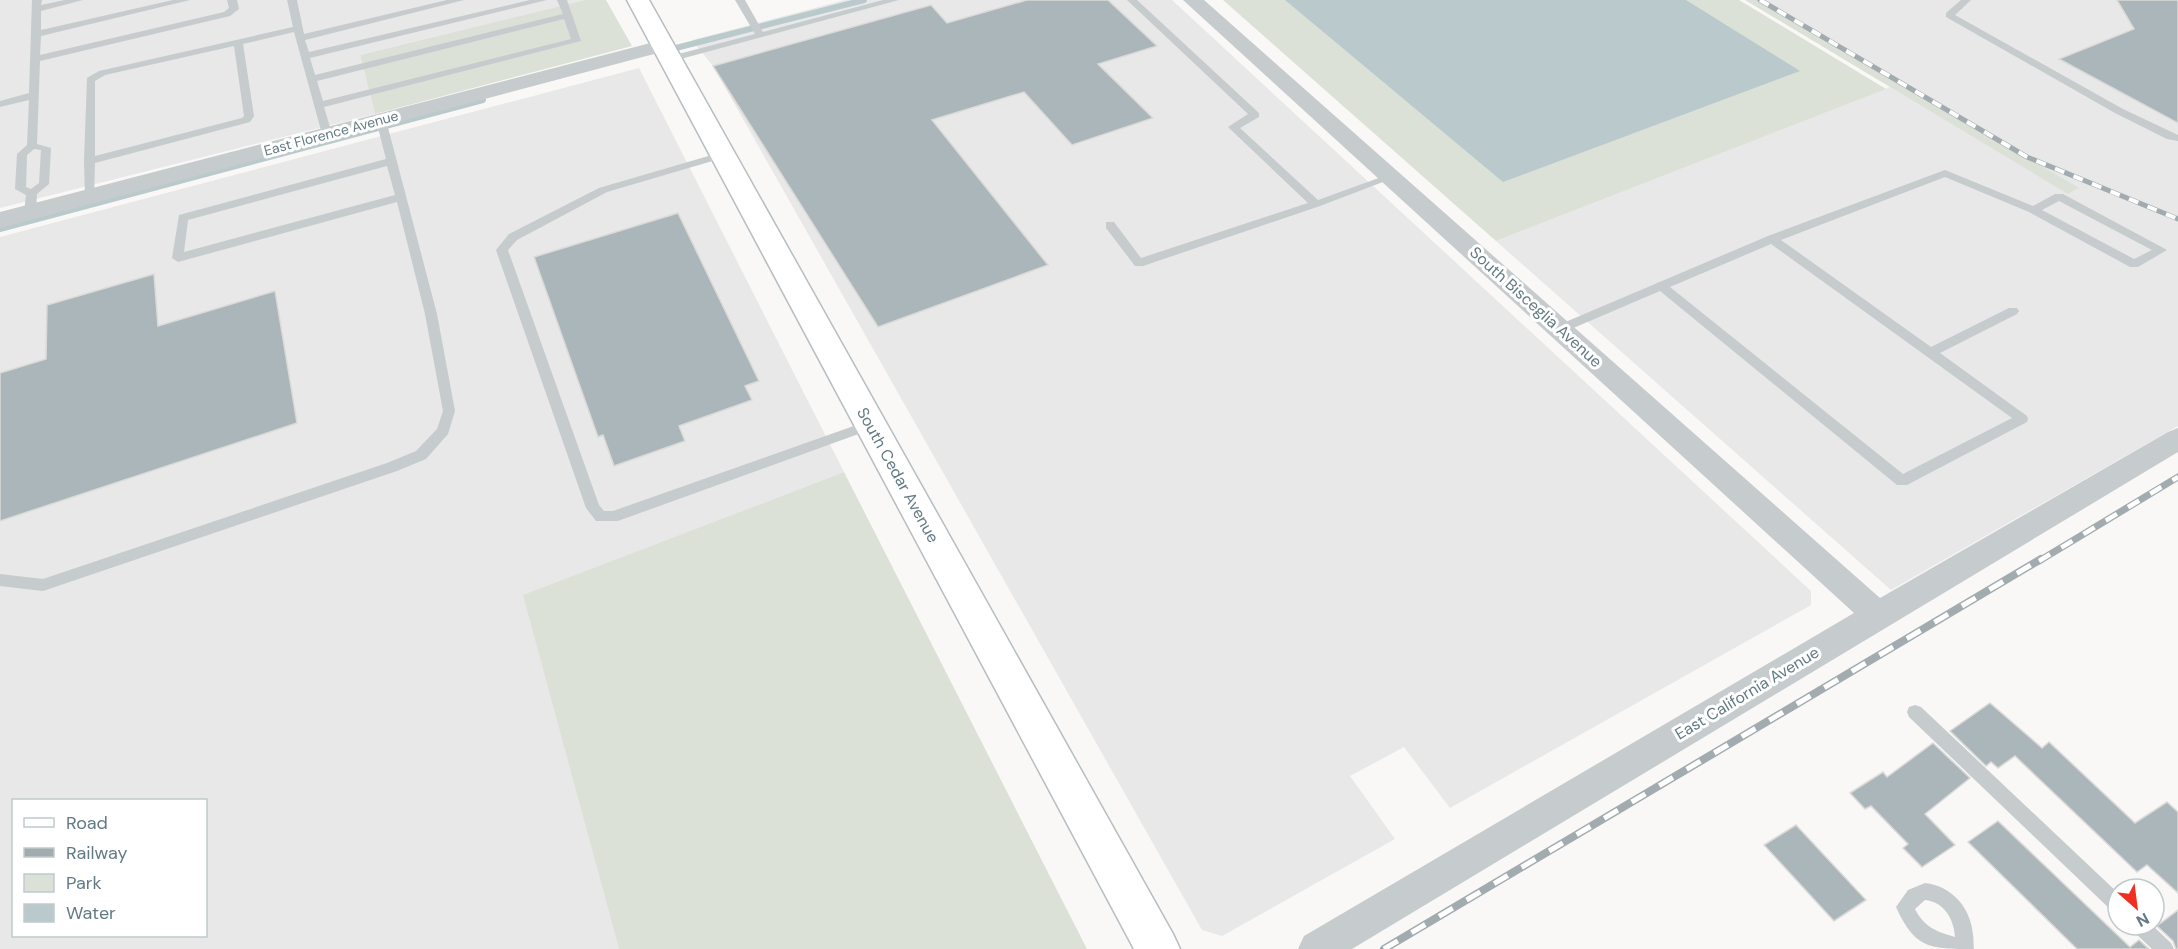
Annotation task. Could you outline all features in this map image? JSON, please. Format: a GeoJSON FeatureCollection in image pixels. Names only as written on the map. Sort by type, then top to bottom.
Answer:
{"type":"FeatureCollection","features":[{"type":"Feature","properties":{"kind":"main road","name":"South Cedar Avenue"},"geometry":{"type":"LineString","coordinates":[[638,0],[1158,949]]}},
{"type":"Feature","properties":{"kind":"street","name":"South Bisceglia Avenue"},"geometry":{"type":"LineString","coordinates":[[1193,0],[1878,615]]}},
{"type":"Feature","properties":{"kind":"street","name":"East Florence Avenue"},"geometry":{"type":"LineString","coordinates":[[0,220],[31,202],[89,197],[381,120],[666,53]]}},
{"type":"Feature","properties":{"kind":"street","name":"East California Avenue"},"geometry":{"type":"LineString","coordinates":[[1317,949],[1878,615],[2178,440]]}},
{"type":"Feature","properties":{"kind":"lane"},"geometry":{"type":"LineString","coordinates":[[32,146],[37,4],[78,0]]}},
{"type":"Feature","properties":{"kind":"lane"},"geometry":{"type":"LineString","coordinates":[[36,34],[185,0]]}},
{"type":"Feature","properties":{"kind":"lane"},"geometry":{"type":"LineString","coordinates":[[35,59],[227,14],[234,9],[232,0]]}},
{"type":"Feature","properties":{"kind":"lane"},"geometry":{"type":"LineString","coordinates":[[292,0],[327,134]]}},
{"type":"Feature","properties":{"kind":"lane"},"geometry":{"type":"LineString","coordinates":[[89,197],[90,80],[102,73],[238,42],[299,33],[459,0]]}},
{"type":"Feature","properties":{"kind":"lane"},"geometry":{"type":"LineString","coordinates":[[305,56],[542,0]]}},
{"type":"Feature","properties":{"kind":"lane"},"geometry":{"type":"LineString","coordinates":[[319,105],[576,40],[562,0]]}},
{"type":"Feature","properties":{"kind":"lane"},"geometry":{"type":"LineString","coordinates":[[740,0],[760,35]]}},
{"type":"Feature","properties":{"kind":"lane"},"geometry":{"type":"LineString","coordinates":[[666,53],[760,35],[894,0]]}},
{"type":"Feature","properties":{"kind":"lane"},"geometry":{"type":"LineString","coordinates":[[1132,0],[1256,114],[1233,128],[1316,204]]}},
{"type":"Feature","properties":{"kind":"lane"},"geometry":{"type":"LineString","coordinates":[[1966,0],[1949,15],[2120,111],[2171,138],[2178,138]]}},
{"type":"Feature","properties":{"kind":"lane"},"geometry":{"type":"LineString","coordinates":[[312,79],[568,15]]}},
{"type":"Feature","properties":{"kind":"lane"},"geometry":{"type":"LineString","coordinates":[[89,161],[246,120],[249,116],[238,42]]}},
{"type":"Feature","properties":{"kind":"lane"},"geometry":{"type":"LineString","coordinates":[[0,104],[34,94]]}},
{"type":"Feature","properties":{"kind":"lane"},"geometry":{"type":"LineString","coordinates":[[0,580],[43,585],[381,471],[421,454],[443,431],[449,411],[431,314],[381,120]]}},
{"type":"Feature","properties":{"kind":"lane"},"geometry":{"type":"LineString","coordinates":[[32,146],[46,148],[44,184],[31,202],[20,189],[22,154],[32,146]]}},
{"type":"Feature","properties":{"kind":"lane"},"geometry":{"type":"LineString","coordinates":[[722,155],[603,190],[513,237],[502,250],[593,508],[601,517],[613,517],[870,425]]}},
{"type":"Feature","properties":{"kind":"lane"},"geometry":{"type":"LineString","coordinates":[[392,161],[183,218],[178,258],[401,197]]}},
{"type":"Feature","properties":{"kind":"lane"},"geometry":{"type":"LineString","coordinates":[[1560,329],[1772,239],[1945,173],[2033,210],[2134,264],[2161,250],[2059,196],[2033,210]]}},
{"type":"Feature","properties":{"kind":"lane"},"geometry":{"type":"LineString","coordinates":[[1110,225],[1139,263],[1391,177]]}},
{"type":"Feature","properties":{"kind":"lane"},"geometry":{"type":"LineString","coordinates":[[1661,286],[1902,481],[2022,419],[1772,239]]}},
{"type":"Feature","properties":{"kind":"lane"},"geometry":{"type":"LineString","coordinates":[[1930,353],[2013,311]]}},
{"type":"Feature","properties":{"kind":"lane"},"geometry":{"type":"LineString","coordinates":[[1915,712],[2106,894]]}},
{"type":"Feature","properties":{"kind":"lane"},"geometry":{"type":"LineString","coordinates":[[2152,937],[2165,949]]}},
{"type":"Feature","properties":{"kind":"shaded area"},"geometry":{"type":"Polygon","coordinates":[[[0,0],[585,0],[360,55],[375,114],[0,208],[0,0]]]}},
{"type":"Feature","properties":{"kind":"shaded area"},"geometry":{"type":"Polygon","coordinates":[[[845,0],[1172,0],[1811,591],[1811,605],[1450,808],[1404,747],[1350,776],[1395,839],[1222,936],[1202,930],[713,66],[692,40],[845,0]]]}},
{"type":"Feature","properties":{"kind":"shaded area"},"geometry":{"type":"Polygon","coordinates":[[[1762,0],[2178,0],[2178,426],[1891,590],[1496,241],[1890,87],[2068,193],[2078,189],[1762,0]]]}},
{"type":"Feature","properties":{"kind":"shaded area"},"geometry":{"type":"Polygon","coordinates":[[[639,68],[844,472],[524,595],[619,949],[0,949],[0,237],[639,68]]]}},
{"type":"Feature","properties":{"kind":"green space"},"geometry":{"type":"Polygon","coordinates":[[[585,0],[606,0],[632,46],[375,114],[360,55],[585,0]]]}},
{"type":"Feature","properties":{"kind":"green space"},"geometry":{"type":"Polygon","coordinates":[[[1223,0],[1739,0],[1886,89],[1496,241],[1223,0]]]}},
{"type":"Feature","properties":{"kind":"green space"},"geometry":{"type":"Polygon","coordinates":[[[1745,0],[1762,0],[2079,188],[2068,194],[1745,0]]]}},
{"type":"Feature","properties":{"kind":"green space"},"geometry":{"type":"Polygon","coordinates":[[[844,472],[1087,949],[619,949],[523,595],[844,472]]]}},
{"type":"Feature","properties":{"kind":"water"},"geometry":{"type":"Polygon","coordinates":[[[1285,0],[1686,0],[1800,71],[1503,182],[1285,0]]]}},
{"type":"Feature","properties":{"kind":"building"},"geometry":{"type":"Polygon","coordinates":[[[1027,0],[1108,0],[1157,46],[1098,64],[1153,118],[1072,145],[1024,92],[932,120],[1048,265],[878,327],[713,66],[931,5],[947,23],[1027,0]]]}},
{"type":"Feature","properties":{"kind":"building"},"geometry":{"type":"Polygon","coordinates":[[[2117,0],[2178,0],[2178,123],[2059,59],[2134,29],[2117,0]]]}},
{"type":"Feature","properties":{"kind":"building"},"geometry":{"type":"Polygon","coordinates":[[[678,213],[759,381],[745,386],[752,400],[679,426],[685,441],[614,466],[603,435],[598,437],[534,257],[678,213]]]}},
{"type":"Feature","properties":{"kind":"building"},"geometry":{"type":"Polygon","coordinates":[[[154,274],[158,326],[275,291],[297,423],[0,521],[0,373],[46,359],[47,305],[154,274]]]}},
{"type":"Feature","properties":{"kind":"building"},"geometry":{"type":"Polygon","coordinates":[[[1990,703],[2042,748],[2049,742],[2135,823],[2167,802],[2178,812],[2178,893],[2166,882],[2166,877],[2160,877],[2147,865],[2137,872],[2015,756],[1998,768],[1991,762],[1986,766],[1950,731],[1990,703]]]}},
{"type":"Feature","properties":{"kind":"building"},"geometry":{"type":"Polygon","coordinates":[[[1933,743],[1970,778],[1925,814],[1955,845],[1922,867],[1903,848],[1908,844],[1871,806],[1865,809],[1850,793],[1883,772],[1887,777],[1933,743]]]}},
{"type":"Feature","properties":{"kind":"building"},"geometry":{"type":"Polygon","coordinates":[[[1998,821],[2106,924],[2106,937],[2120,937],[2130,947],[2139,940],[2149,949],[2077,949],[1968,842],[1998,821]]]}},
{"type":"Feature","properties":{"kind":"building"},"geometry":{"type":"Polygon","coordinates":[[[1796,825],[1866,900],[1834,921],[1764,845],[1796,825]]]}},
{"type":"Feature","properties":{"kind":"building"},"geometry":{"type":"Polygon","coordinates":[[[2178,910],[2178,949],[2166,934],[2166,919],[2178,910]]]}},
{"type":"Feature","properties":{"kind":"waterway"},"geometry":{"type":"LineString","coordinates":[[668,50],[864,0]]}},
{"type":"Feature","properties":{"kind":"waterway"},"geometry":{"type":"LineString","coordinates":[[0,229],[483,100]]}},
{"type":"Feature","properties":{"kind":"railway"},"geometry":{"type":"LineString","coordinates":[[1760,0],[2027,157],[2178,219]]}},
{"type":"Feature","properties":{"kind":"railway"},"geometry":{"type":"LineString","coordinates":[[2039,561],[2178,477]]}},
{"type":"Feature","properties":{"kind":"railway"},"geometry":{"type":"LineString","coordinates":[[1384,949],[2041,559]]}}]}
